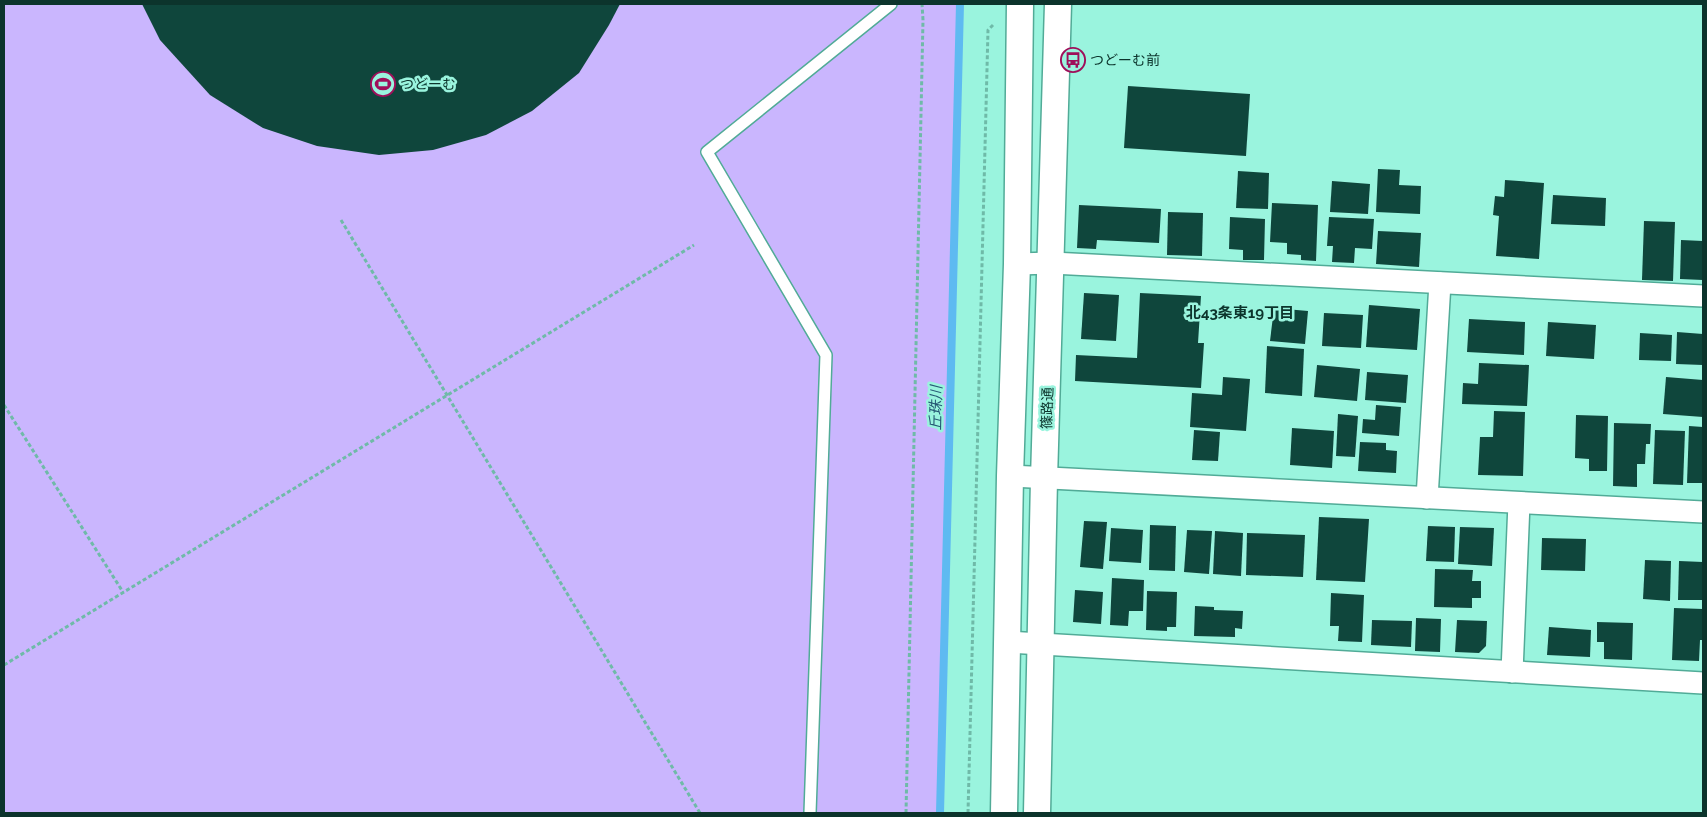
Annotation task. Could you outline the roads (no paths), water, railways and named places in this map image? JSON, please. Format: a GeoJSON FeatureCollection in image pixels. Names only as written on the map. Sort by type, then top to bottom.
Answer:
{"type":"FeatureCollection","features":[{"type":"Feature","properties":{"kind":"street"},"geometry":{"type":"LineString","coordinates":[[1004,813],[1010,476],[1017,264],[1020,4]]}},
{"type":"Feature","properties":{"kind":"street","name":"篠路通"},"geometry":{"type":"LineString","coordinates":[[1037,813],[1044,479],[1052,263],[1058,4]]}},
{"type":"Feature","properties":{"kind":"street"},"geometry":{"type":"LineString","coordinates":[[1017,264],[1052,263],[1703,296]]}},
{"type":"Feature","properties":{"kind":"street"},"geometry":{"type":"LineString","coordinates":[[1427,498],[1440,283]]}},
{"type":"Feature","properties":{"kind":"street"},"geometry":{"type":"LineString","coordinates":[[1010,476],[1703,512]]}},
{"type":"Feature","properties":{"kind":"street"},"geometry":{"type":"LineString","coordinates":[[1512,672],[1519,503]]}},
{"type":"Feature","properties":{"kind":"street"},"geometry":{"type":"LineString","coordinates":[[1008,642],[1703,683]]}},
{"type":"Feature","properties":{"kind":"lane"},"geometry":{"type":"LineString","coordinates":[[810,813],[826,355],[707,152],[891,4]]}},
{"type":"Feature","properties":{"kind":"waterway","name":"丘珠川"},"geometry":{"type":"LineString","coordinates":[[940,813],[960,4]]}},
{"type":"Feature","properties":{"kind":"place","name":"つどーむ前"},"geometry":{"type":"Point","coordinates":[1073,60]}},
{"type":"Feature","properties":{"kind":"place","name":"つどーむ"},"geometry":{"type":"Point","coordinates":[383,84]}},
{"type":"Feature","properties":{"kind":"district","name":"北43条東19丁目"},"geometry":{"type":"Point","coordinates":[1240,313]}}]}
